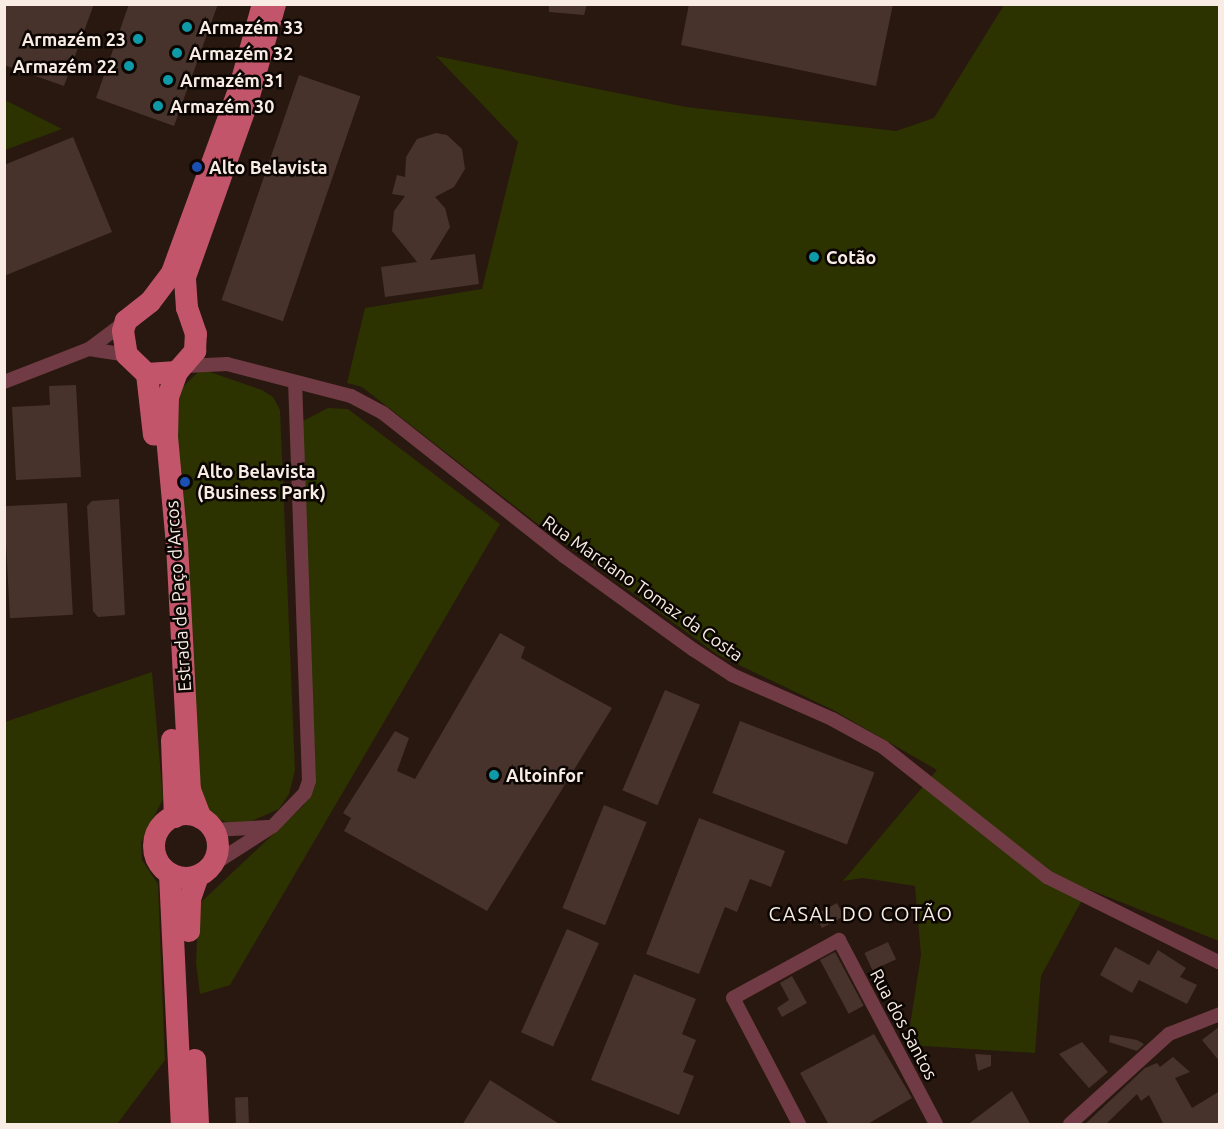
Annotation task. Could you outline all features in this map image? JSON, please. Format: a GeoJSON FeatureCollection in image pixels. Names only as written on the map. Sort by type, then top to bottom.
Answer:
{"type":"FeatureCollection","features":[{"type":"Feature","properties":{"kind":"main road"},"geometry":{"type":"LineString","coordinates":[[182,369],[147,374],[127,355],[123,341],[126,321],[145,306],[167,281],[180,253],[240,87],[263,4]]}},
{"type":"Feature","properties":{"kind":"main road","name":"Estrada de Paço d'Arcos"},"geometry":{"type":"LineString","coordinates":[[198,1125],[189,922],[190,899],[218,845],[190,790],[177,544],[167,437],[168,397],[182,369],[194,330],[185,277],[248,103],[275,4]]}},
{"type":"Feature","properties":{"kind":"main road"},"geometry":{"type":"LineString","coordinates":[[145,306],[170,304],[194,330]]}},
{"type":"Feature","properties":{"kind":"main road","name":"Estrada de Paço d'Arcos"},"geometry":{"type":"LineString","coordinates":[[147,374],[164,546],[175,817]]}},
{"type":"Feature","properties":{"kind":"main road"},"geometry":{"type":"LineString","coordinates":[[205,870],[187,878],[170,874],[157,859],[155,839],[166,822],[175,817],[207,824]]}},
{"type":"Feature","properties":{"kind":"main road"},"geometry":{"type":"LineString","coordinates":[[170,874],[182,1125]]}},
{"type":"Feature","properties":{"kind":"street"},"geometry":{"type":"LineString","coordinates":[[4,382],[89,349],[126,321]]}},
{"type":"Feature","properties":{"kind":"street","name":"Rua Marciano Tomaz da Costa"},"geometry":{"type":"LineString","coordinates":[[194,330],[227,364]]}},
{"type":"Feature","properties":{"kind":"street"},"geometry":{"type":"LineString","coordinates":[[89,349],[127,355]]}},
{"type":"Feature","properties":{"kind":"street","name":"Rua Marciano Tomaz da Costa"},"geometry":{"type":"LineString","coordinates":[[182,369],[227,364],[294,384],[351,396],[382,413],[564,556],[732,675],[832,719],[883,747],[1047,877],[1220,963]]}},
{"type":"Feature","properties":{"kind":"street"},"geometry":{"type":"LineString","coordinates":[[205,870],[273,826],[305,793],[309,781],[294,384]]}},
{"type":"Feature","properties":{"kind":"street"},"geometry":{"type":"LineString","coordinates":[[207,824],[273,826]]}},
{"type":"Feature","properties":{"kind":"street","name":"Rua dos Santos"},"geometry":{"type":"LineString","coordinates":[[799,1125],[733,998],[839,940],[936,1125]]}},
{"type":"Feature","properties":{"kind":"street"},"geometry":{"type":"LineString","coordinates":[[1070,1125],[1169,1034],[1220,1014]]}},
{"type":"Feature","properties":{"kind":"green space"},"geometry":{"type":"Polygon","coordinates":[[[1004,5],[1219,5],[1219,941],[1088,889],[1041,976],[1035,1053],[907,1045],[921,955],[915,886],[863,878],[843,881],[937,770],[833,710],[718,655],[544,529],[362,387],[347,383],[365,308],[482,289],[518,142],[436,56],[686,107],[896,131],[934,118],[1004,5]]]}},
{"type":"Feature","properties":{"kind":"green space"},"geometry":{"type":"Polygon","coordinates":[[[5,100],[62,129],[5,150],[5,100]]]}},
{"type":"Feature","properties":{"kind":"green space"},"geometry":{"type":"Polygon","coordinates":[[[198,372],[210,372],[262,390],[273,397],[280,410],[295,770],[289,794],[279,809],[247,823],[230,823],[211,817],[201,808],[183,488],[177,465],[179,391],[198,372]]]}},
{"type":"Feature","properties":{"kind":"green space"},"geometry":{"type":"Polygon","coordinates":[[[328,408],[348,409],[500,524],[230,985],[200,994],[196,963],[199,904],[303,806],[316,783],[300,434],[303,421],[328,408]]]}},
{"type":"Feature","properties":{"kind":"green space"},"geometry":{"type":"Polygon","coordinates":[[[152,672],[163,799],[141,842],[142,860],[158,884],[165,1060],[117,1124],[5,1124],[5,722],[152,672]]]}},
{"type":"Feature","properties":{"kind":"building"},"geometry":{"type":"Polygon","coordinates":[[[4,4],[94,4],[64,86],[4,65],[4,4]]]}},
{"type":"Feature","properties":{"kind":"building"},"geometry":{"type":"Polygon","coordinates":[[[129,4],[218,4],[174,126],[96,98],[129,4]]]}},
{"type":"Feature","properties":{"kind":"building"},"geometry":{"type":"Polygon","coordinates":[[[549,4],[587,4],[584,15],[549,12],[549,4]]]}},
{"type":"Feature","properties":{"kind":"building"},"geometry":{"type":"Polygon","coordinates":[[[689,4],[893,4],[876,86],[681,45],[689,4]]]}},
{"type":"Feature","properties":{"kind":"building"},"geometry":{"type":"Polygon","coordinates":[[[299,75],[360,96],[283,321],[222,300],[299,75]]]}},
{"type":"Feature","properties":{"kind":"building"},"geometry":{"type":"Polygon","coordinates":[[[436,133],[447,135],[462,149],[465,169],[454,187],[435,197],[445,208],[450,227],[430,260],[475,254],[479,284],[385,297],[381,267],[417,262],[392,231],[394,211],[405,196],[392,194],[397,175],[405,177],[406,157],[417,139],[436,133]]]}},
{"type":"Feature","properties":{"kind":"building"},"geometry":{"type":"Polygon","coordinates":[[[73,137],[112,232],[4,276],[4,165],[73,137]]]}},
{"type":"Feature","properties":{"kind":"building"},"geometry":{"type":"Polygon","coordinates":[[[76,385],[81,477],[16,480],[12,407],[50,405],[49,386],[76,385]]]}},
{"type":"Feature","properties":{"kind":"building"},"geometry":{"type":"Polygon","coordinates":[[[119,499],[125,615],[98,617],[93,611],[87,506],[92,501],[119,499]]]}},
{"type":"Feature","properties":{"kind":"building"},"geometry":{"type":"Polygon","coordinates":[[[67,503],[73,615],[10,618],[4,506],[67,503]]]}},
{"type":"Feature","properties":{"kind":"building","name":"Altoinfor"},"geometry":{"type":"Polygon","coordinates":[[[500,633],[525,647],[521,658],[612,708],[487,911],[344,831],[351,818],[343,813],[395,731],[409,738],[397,771],[415,779],[500,633]]]}},
{"type":"Feature","properties":{"kind":"building"},"geometry":{"type":"Polygon","coordinates":[[[665,690],[700,705],[657,805],[622,790],[665,690]]]}},
{"type":"Feature","properties":{"kind":"building"},"geometry":{"type":"Polygon","coordinates":[[[740,721],[874,773],[847,844],[712,793],[740,721]]]}},
{"type":"Feature","properties":{"kind":"building"},"geometry":{"type":"Polygon","coordinates":[[[604,805],[647,822],[605,925],[562,908],[604,805]]]}},
{"type":"Feature","properties":{"kind":"building"},"geometry":{"type":"Polygon","coordinates":[[[699,818],[785,851],[771,887],[750,879],[737,912],[725,907],[699,974],[646,954],[699,818]]]}},
{"type":"Feature","properties":{"kind":"building"},"geometry":{"type":"Polygon","coordinates":[[[837,903],[844,916],[822,928],[815,915],[837,903]]]}},
{"type":"Feature","properties":{"kind":"building"},"geometry":{"type":"Polygon","coordinates":[[[567,929],[599,943],[553,1046],[521,1032],[567,929]]]}},
{"type":"Feature","properties":{"kind":"building"},"geometry":{"type":"Polygon","coordinates":[[[888,942],[896,959],[872,970],[864,953],[888,942]]]}},
{"type":"Feature","properties":{"kind":"building"},"geometry":{"type":"Polygon","coordinates":[[[1115,947],[1149,965],[1158,950],[1186,968],[1180,977],[1197,985],[1187,1004],[1139,980],[1132,993],[1100,975],[1115,947]]]}},
{"type":"Feature","properties":{"kind":"building"},"geometry":{"type":"Polygon","coordinates":[[[835,952],[864,1006],[849,1014],[820,960],[835,952]]]}},
{"type":"Feature","properties":{"kind":"building"},"geometry":{"type":"Polygon","coordinates":[[[634,974],[696,999],[682,1034],[696,1040],[683,1072],[694,1076],[679,1115],[591,1080],[634,974]]]}},
{"type":"Feature","properties":{"kind":"building"},"geometry":{"type":"Polygon","coordinates":[[[792,976],[807,1003],[782,1017],[777,1008],[789,1000],[780,983],[792,976]]]}},
{"type":"Feature","properties":{"kind":"building"},"geometry":{"type":"Polygon","coordinates":[[[1220,1026],[1220,1062],[1202,1040],[1220,1026]]]}},
{"type":"Feature","properties":{"kind":"building"},"geometry":{"type":"Polygon","coordinates":[[[874,1034],[912,1098],[866,1125],[829,1125],[800,1073],[874,1034]]]}},
{"type":"Feature","properties":{"kind":"building"},"geometry":{"type":"Polygon","coordinates":[[[1110,1035],[1137,1040],[1144,1044],[1137,1051],[1109,1042],[1110,1035]]]}},
{"type":"Feature","properties":{"kind":"building"},"geometry":{"type":"Polygon","coordinates":[[[1082,1042],[1108,1072],[1089,1088],[1059,1054],[1082,1042]]]}},
{"type":"Feature","properties":{"kind":"building"},"geometry":{"type":"Polygon","coordinates":[[[975,1054],[991,1055],[991,1066],[978,1071],[975,1054]]]}},
{"type":"Feature","properties":{"kind":"building"},"geometry":{"type":"Polygon","coordinates":[[[1173,1057],[1190,1072],[1175,1078],[1192,1108],[1220,1091],[1220,1125],[1164,1125],[1149,1095],[1141,1101],[1137,1094],[1105,1125],[1084,1125],[1145,1068],[1157,1063],[1160,1067],[1173,1057]]]}},
{"type":"Feature","properties":{"kind":"building"},"geometry":{"type":"Polygon","coordinates":[[[490,1080],[561,1125],[462,1125],[490,1080]]]}},
{"type":"Feature","properties":{"kind":"building"},"geometry":{"type":"Polygon","coordinates":[[[1012,1091],[1031,1125],[967,1125],[1012,1091]]]}},
{"type":"Feature","properties":{"kind":"building"},"geometry":{"type":"Polygon","coordinates":[[[235,1097],[248,1097],[249,1124],[236,1124],[235,1097]]]}},
{"type":"Feature","properties":{"kind":"place","name":"Armazém 33"},"geometry":{"type":"Point","coordinates":[187,27]}},
{"type":"Feature","properties":{"kind":"place","name":"Armazém 23"},"geometry":{"type":"Point","coordinates":[138,39]}},
{"type":"Feature","properties":{"kind":"place","name":"Armazém 32"},"geometry":{"type":"Point","coordinates":[177,53]}},
{"type":"Feature","properties":{"kind":"place","name":"Armazém 22"},"geometry":{"type":"Point","coordinates":[129,66]}},
{"type":"Feature","properties":{"kind":"place","name":"Armazém 31"},"geometry":{"type":"Point","coordinates":[168,80]}},
{"type":"Feature","properties":{"kind":"place","name":"Armazém 30"},"geometry":{"type":"Point","coordinates":[158,106]}},
{"type":"Feature","properties":{"kind":"place","name":"Alto Belavista"},"geometry":{"type":"Point","coordinates":[197,167]}},
{"type":"Feature","properties":{"kind":"place","name":"Cotão"},"geometry":{"type":"Point","coordinates":[814,257]}},
{"type":"Feature","properties":{"kind":"place","name":"Alto Belavista (Business Park)"},"geometry":{"type":"Point","coordinates":[185,482]}},
{"type":"Feature","properties":{"kind":"place","name":"Altoinfor"},"geometry":{"type":"Point","coordinates":[494,775]}},
{"type":"Feature","properties":{"kind":"district","name":"CASAL DO COTÃO"},"geometry":{"type":"Point","coordinates":[861,913]}}]}
